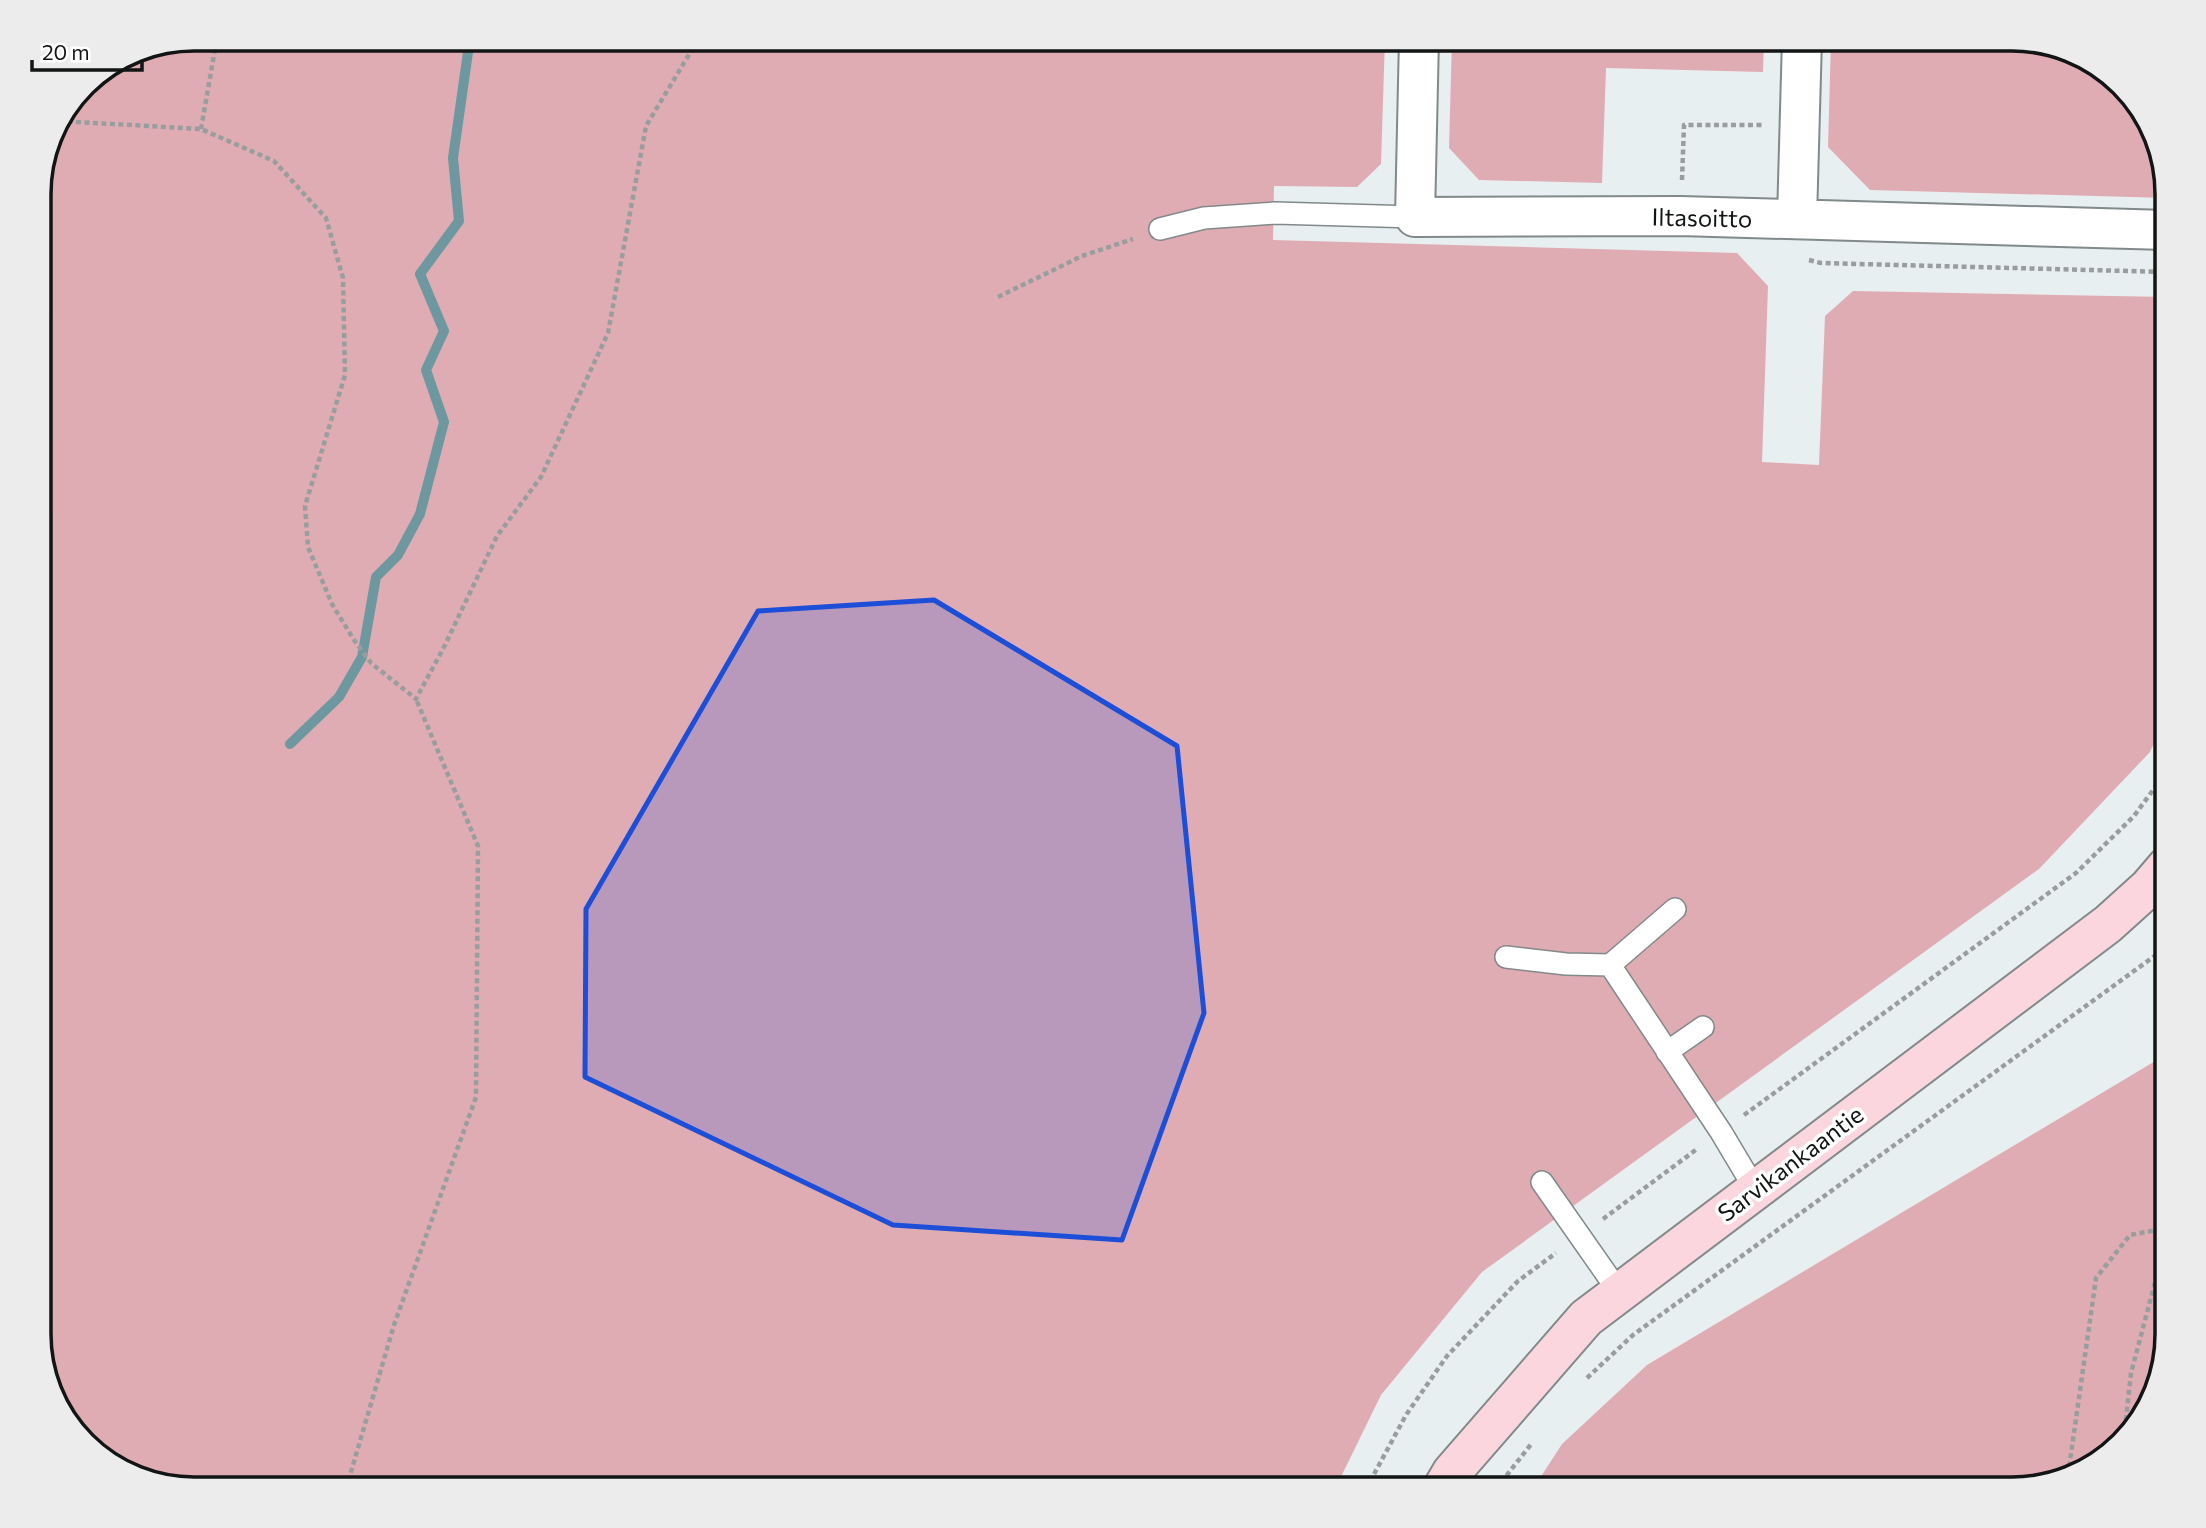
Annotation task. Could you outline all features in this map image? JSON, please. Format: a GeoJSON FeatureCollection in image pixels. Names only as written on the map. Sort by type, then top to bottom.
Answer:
{"type":"FeatureCollection","features":[{"type":"Feature","properties":{"kind":"street"},"geometry":{"type":"LineString","coordinates":[[1415,217],[1419,51]]}},
{"type":"Feature","properties":{"kind":"street"},"geometry":{"type":"LineString","coordinates":[[1797,219],[1802,51]]}},
{"type":"Feature","properties":{"kind":"street","name":"Iltasoitto"},"geometry":{"type":"LineString","coordinates":[[1415,217],[1680,216],[2155,230]]}},
{"type":"Feature","properties":{"kind":"street","name":"Sarvikankaantie"},"geometry":{"type":"LineString","coordinates":[[1449,1477],[1587,1318],[2108,924],[2155,880]]}},
{"type":"Feature","properties":{"kind":"lane"},"geometry":{"type":"LineString","coordinates":[[1160,229],[1204,218],[1275,213],[1415,217]]}},
{"type":"Feature","properties":{"kind":"lane"},"geometry":{"type":"LineString","coordinates":[[1506,957],[1566,964],[1610,965],[1675,909]]}},
{"type":"Feature","properties":{"kind":"lane"},"geometry":{"type":"LineString","coordinates":[[1610,965],[1721,1132],[1755,1189]]}},
{"type":"Feature","properties":{"kind":"lane"},"geometry":{"type":"LineString","coordinates":[[1667,1052],[1703,1027]]}},
{"type":"Feature","properties":{"kind":"lane"},"geometry":{"type":"LineString","coordinates":[[1542,1182],[1619,1293]]}},
{"type":"Feature","properties":{"kind":"path"},"geometry":{"type":"LineString","coordinates":[[201,129],[215,51]]}},
{"type":"Feature","properties":{"kind":"path"},"geometry":{"type":"LineString","coordinates":[[416,699],[497,536],[541,477],[608,333],[646,127],[691,51]]}},
{"type":"Feature","properties":{"kind":"path"},"geometry":{"type":"LineString","coordinates":[[70,122],[201,129],[274,161],[326,218],[343,278],[345,374],[305,506],[308,547],[332,604],[354,640],[371,663],[416,699],[478,846],[476,1097],[394,1325],[350,1477]]}},
{"type":"Feature","properties":{"kind":"path"},"geometry":{"type":"LineString","coordinates":[[1680,216],[1684,125],[1800,126]]}},
{"type":"Feature","properties":{"kind":"path"},"geometry":{"type":"LineString","coordinates":[[999,297],[1082,256],[1160,229]]}},
{"type":"Feature","properties":{"kind":"path"},"geometry":{"type":"LineString","coordinates":[[1372,1477],[1406,1415],[1447,1356],[1517,1281],[2076,873],[2134,816],[2155,788]]}},
{"type":"Feature","properties":{"kind":"path"},"geometry":{"type":"LineString","coordinates":[[1587,1379],[1633,1335],[2155,956]]}},
{"type":"Feature","properties":{"kind":"path"},"geometry":{"type":"LineString","coordinates":[[2069,1465],[2096,1278],[2130,1235],[2155,1230]]}},
{"type":"Feature","properties":{"kind":"path"},"geometry":{"type":"LineString","coordinates":[[2126,1421],[2132,1373],[2155,1286]]}},
{"type":"Feature","properties":{"kind":"path"},"geometry":{"type":"LineString","coordinates":[[1505,1477],[1537,1436]]}},
{"type":"Feature","properties":{"kind":"highlighted area"},"geometry":{"type":"Polygon","coordinates":[[[934,600],[1177,746],[1204,1013],[1122,1240],[893,1225],[585,1077],[586,909],[758,611],[934,600]]]}},
{"type":"Feature","properties":{"kind":"shaded area"},"geometry":{"type":"Polygon","coordinates":[[[184,51],[1385,51],[1381,164],[1357,187],[1274,186],[1273,240],[1737,253],[1768,286],[1762,462],[1819,465],[1825,316],[1853,291],[2155,297],[2155,741],[2150,752],[2039,869],[1482,1272],[1381,1395],[1341,1477],[193,1477],[156,1472],[130,1463],[93,1435],[65,1398],[53,1362],[51,1344],[51,184],[53,166],[62,139],[75,114],[93,93],[130,65],[166,53],[184,51]]]}},
{"type":"Feature","properties":{"kind":"shaded area"},"geometry":{"type":"Polygon","coordinates":[[[1452,51],[1764,51],[1763,72],[1606,68],[1602,183],[1479,180],[1449,148],[1452,51]]]}},
{"type":"Feature","properties":{"kind":"shaded area"},"geometry":{"type":"Polygon","coordinates":[[[1831,51],[2031,52],[2076,65],[2107,86],[2126,107],[2136,122],[2150,156],[2155,198],[1870,190],[1828,147],[1831,51]]]}},
{"type":"Feature","properties":{"kind":"shaded area"},"geometry":{"type":"Polygon","coordinates":[[[2155,1061],[2153,1362],[2141,1398],[2131,1414],[2107,1442],[2084,1458],[2050,1472],[2013,1477],[1541,1477],[1562,1444],[1647,1365],[2155,1061]]]}},
{"type":"Feature","properties":{"kind":"waterway"},"geometry":{"type":"LineString","coordinates":[[290,744],[339,697],[362,657],[376,577],[398,555],[420,514],[444,422],[426,370],[444,331],[420,274],[459,221],[453,158],[468,51]]}}]}
